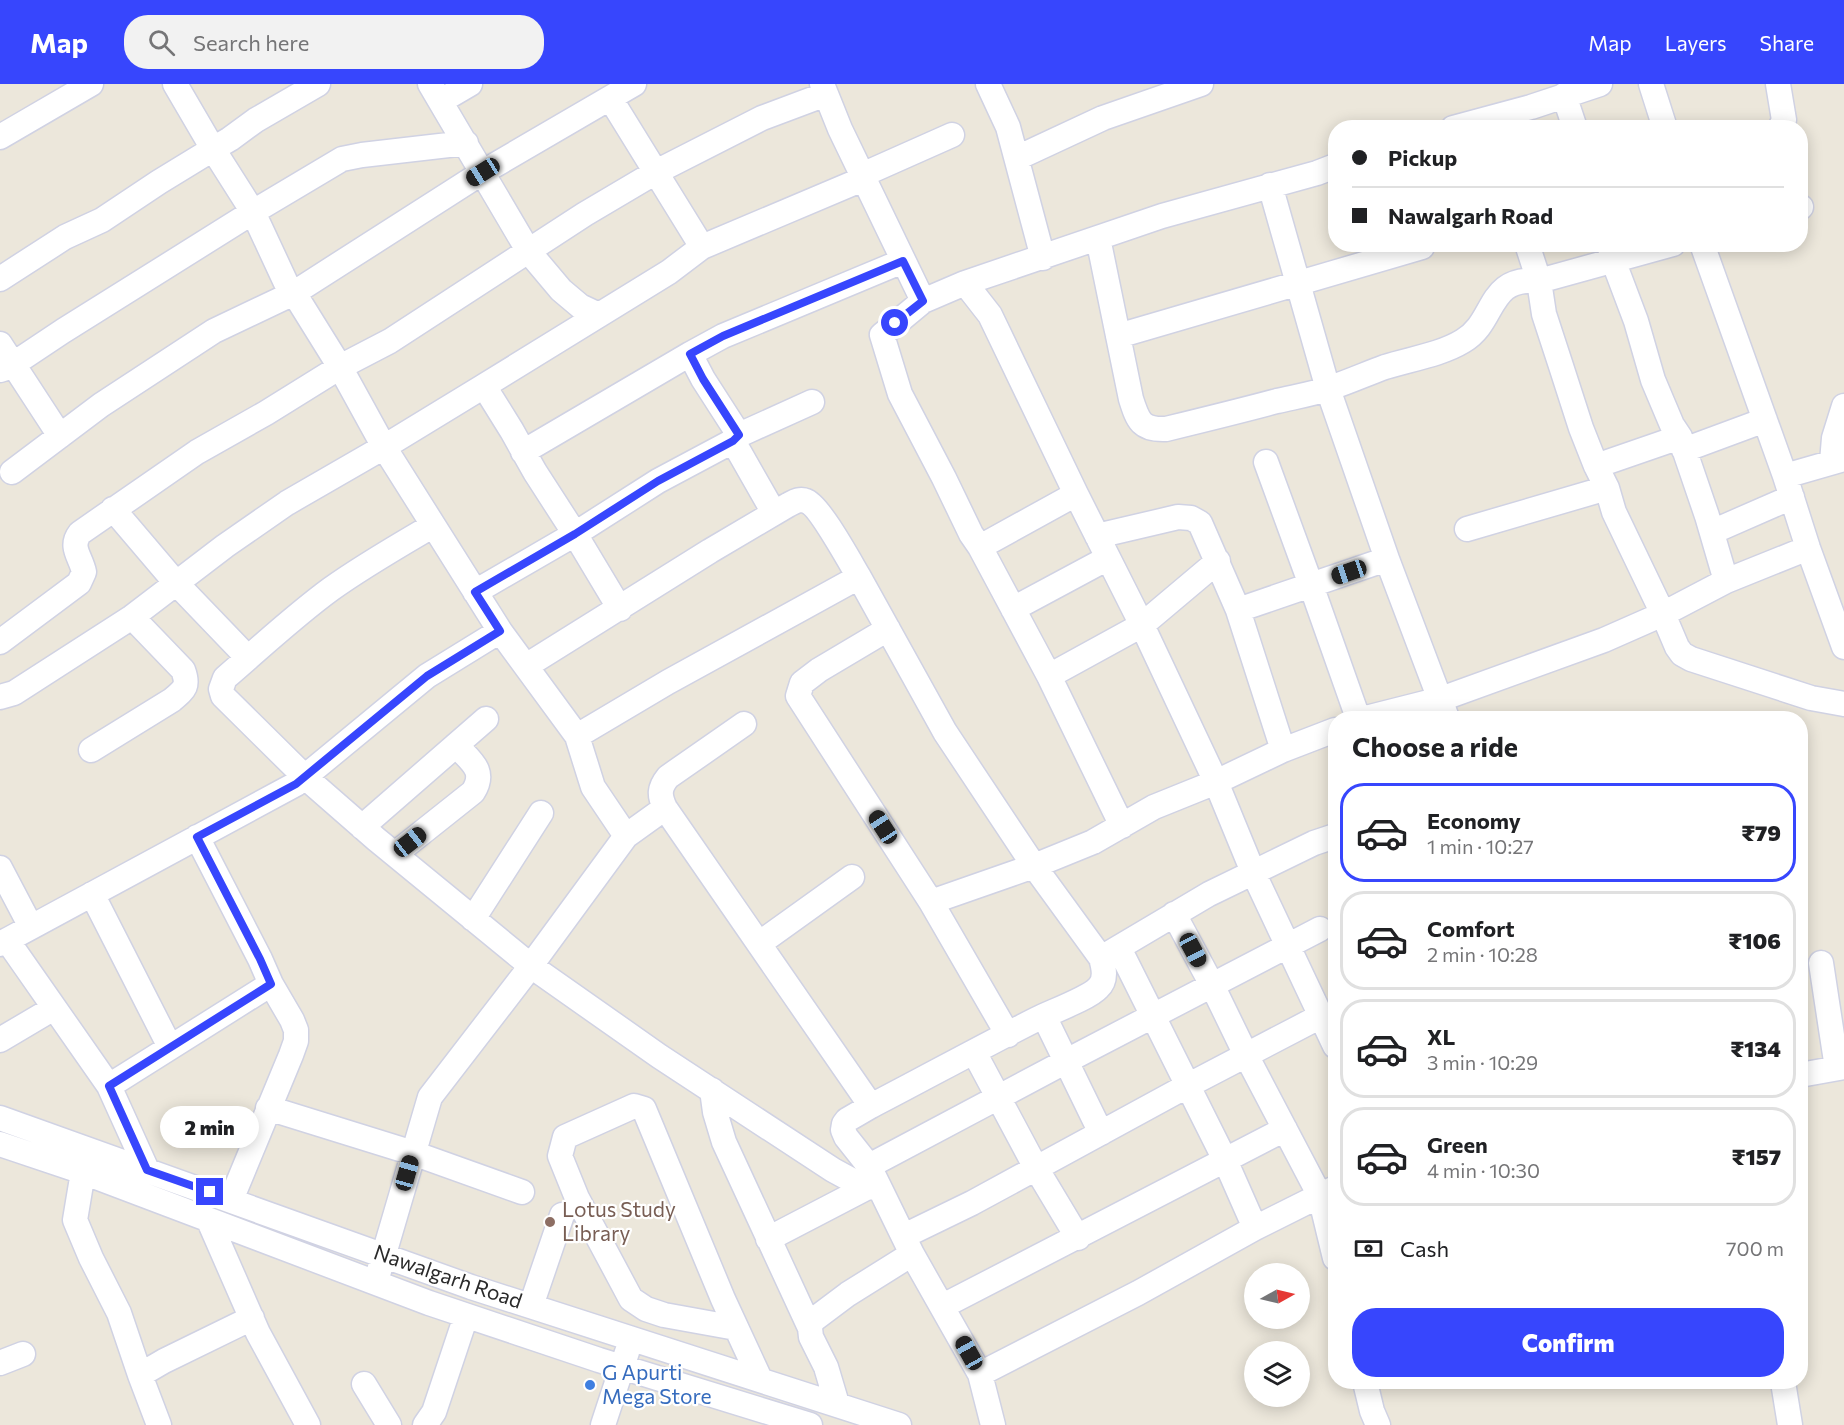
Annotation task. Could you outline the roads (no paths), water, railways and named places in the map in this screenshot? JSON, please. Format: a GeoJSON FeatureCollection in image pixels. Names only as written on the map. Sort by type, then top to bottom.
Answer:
{"type":"FeatureCollection","features":[{"type":"Feature","properties":{"kind":"street"},"geometry":{"type":"LineString","coordinates":[[0,137],[91,84]]}},
{"type":"Feature","properties":{"kind":"street"},"geometry":{"type":"LineString","coordinates":[[175,84],[253,212],[286,283],[340,367],[384,447],[432,526],[500,631],[577,736],[593,787],[626,836]]}},
{"type":"Feature","properties":{"kind":"street"},"geometry":{"type":"LineString","coordinates":[[0,279],[65,237],[102,220],[256,120],[318,84]]}},
{"type":"Feature","properties":{"kind":"street"},"geometry":{"type":"LineString","coordinates":[[470,84],[436,93],[529,252],[561,290],[580,306],[599,315]]}},
{"type":"Feature","properties":{"kind":"street"},"geometry":{"type":"LineString","coordinates":[[12,471],[101,405],[214,331],[294,293],[483,172],[634,84]]}},
{"type":"Feature","properties":{"kind":"street"},"geometry":{"type":"LineString","coordinates":[[988,84],[1008,126],[1043,258]]}},
{"type":"Feature","properties":{"kind":"street"},"geometry":{"type":"LineString","coordinates":[[1017,158],[1103,117],[1201,84]]}},
{"type":"Feature","properties":{"kind":"street"},"geometry":{"type":"LineString","coordinates":[[1493,120],[1600,84]]}},
{"type":"Feature","properties":{"kind":"street"},"geometry":{"type":"LineString","coordinates":[[1651,84],[1662,120]]}},
{"type":"Feature","properties":{"kind":"street"},"geometry":{"type":"LineString","coordinates":[[1778,84],[1784,120]]}},
{"type":"Feature","properties":{"kind":"street"},"geometry":{"type":"LineString","coordinates":[[0,642],[79,583],[84,572],[74,550],[75,540],[80,533],[197,452],[390,340],[585,214],[656,172],[824,89],[863,177],[923,301]]}},
{"type":"Feature","properties":{"kind":"street"},"geometry":{"type":"LineString","coordinates":[[1564,95],[1572,120]]}},
{"type":"Feature","properties":{"kind":"street"},"geometry":{"type":"LineString","coordinates":[[610,98],[702,247]]}},
{"type":"Feature","properties":{"kind":"street"},"geometry":{"type":"LineString","coordinates":[[0,697],[14,693],[132,617],[225,546],[287,503],[384,447],[669,272],[702,247],[863,177],[952,135]]}},
{"type":"Feature","properties":{"kind":"street"},"geometry":{"type":"LineString","coordinates":[[7,367],[253,212],[342,159],[466,143]]}},
{"type":"Feature","properties":{"kind":"street"},"geometry":{"type":"LineString","coordinates":[[1122,826],[1049,676],[971,534],[900,394],[882,335],[923,301],[965,283],[1162,216],[1328,168]]}},
{"type":"Feature","properties":{"kind":"street"},"geometry":{"type":"LineString","coordinates":[[1270,185],[1328,389],[1387,559],[1444,709]]}},
{"type":"Feature","properties":{"kind":"street"},"geometry":{"type":"LineString","coordinates":[[1098,238],[1136,412],[1143,424],[1152,430],[1166,429],[1328,389],[1377,370],[1441,351],[1463,341],[1477,328],[1497,296],[1506,287],[1517,282],[1539,281],[1611,252],[1636,321],[1653,380],[1682,443],[1726,581]]}},
{"type":"Feature","properties":{"kind":"street"},"geometry":{"type":"LineString","coordinates":[[1118,336],[1406,252]]}},
{"type":"Feature","properties":{"kind":"street"},"geometry":{"type":"LineString","coordinates":[[1530,252],[1539,281],[1544,314],[1581,428],[1607,488],[1614,512],[1677,647],[1682,654],[1691,659],[1811,698],[1844,704]]}},
{"type":"Feature","properties":{"kind":"street"},"geometry":{"type":"LineString","coordinates":[[1705,252],[1844,647]]}},
{"type":"Feature","properties":{"kind":"street"},"geometry":{"type":"LineString","coordinates":[[524,452],[723,336],[903,261]]}},
{"type":"Feature","properties":{"kind":"street"},"geometry":{"type":"LineString","coordinates":[[965,283],[990,315],[1142,625],[1216,782],[1253,872],[1328,1031]]}},
{"type":"Feature","properties":{"kind":"street"},"geometry":{"type":"LineString","coordinates":[[0,344],[7,367],[60,436]]}},
{"type":"Feature","properties":{"kind":"street"},"geometry":{"type":"LineString","coordinates":[[690,354],[774,513]]}},
{"type":"Feature","properties":{"kind":"street"},"geometry":{"type":"LineString","coordinates":[[484,386],[620,609]]}},
{"type":"Feature","properties":{"kind":"street"},"geometry":{"type":"LineString","coordinates":[[475,592],[575,534],[658,481],[736,438],[812,402]]}},
{"type":"Feature","properties":{"kind":"street"},"geometry":{"type":"LineString","coordinates":[[1712,532],[1788,487],[1838,461],[1834,438],[1844,406]]}},
{"type":"Feature","properties":{"kind":"street"},"geometry":{"type":"LineString","coordinates":[[1596,466],[1765,420]]}},
{"type":"Feature","properties":{"kind":"street"},"geometry":{"type":"LineString","coordinates":[[1266,462],[1356,711]]}},
{"type":"Feature","properties":{"kind":"street"},"geometry":{"type":"LineString","coordinates":[[1467,529],[1607,488]]}},
{"type":"Feature","properties":{"kind":"street"},"geometry":{"type":"LineString","coordinates":[[980,547],[1076,494]]}},
{"type":"Feature","properties":{"kind":"street"},"geometry":{"type":"LineString","coordinates":[[526,666],[774,513],[801,500],[809,501],[860,577],[945,732],[1034,866],[1110,953],[1153,1016],[1225,1160],[1255,1228]]}},
{"type":"Feature","properties":{"kind":"street"},"geometry":{"type":"LineString","coordinates":[[113,510],[176,583],[248,658]]}},
{"type":"Feature","properties":{"kind":"street"},"geometry":{"type":"LineString","coordinates":[[1097,536],[1178,517],[1191,518],[1200,523],[1238,610],[1283,750]]}},
{"type":"Feature","properties":{"kind":"street"},"geometry":{"type":"LineString","coordinates":[[432,526],[331,589],[248,658],[222,683],[222,696],[305,777],[362,827],[531,966],[659,1056],[833,1170],[871,1180]]}},
{"type":"Feature","properties":{"kind":"street"},"geometry":{"type":"LineString","coordinates":[[1427,711],[1444,709],[1663,614],[1726,581],[1808,548]]}},
{"type":"Feature","properties":{"kind":"street"},"geometry":{"type":"LineString","coordinates":[[1013,609],[1108,558]]}},
{"type":"Feature","properties":{"kind":"street"},"geometry":{"type":"LineString","coordinates":[[1238,610],[1387,559]]}},
{"type":"Feature","properties":{"kind":"street"},"geometry":{"type":"LineString","coordinates":[[1049,676],[1142,625],[1218,561]]}},
{"type":"Feature","properties":{"kind":"street"},"geometry":{"type":"LineString","coordinates":[[577,736],[668,682],[860,577]]}},
{"type":"Feature","properties":{"kind":"street"},"geometry":{"type":"LineString","coordinates":[[91,750],[172,700],[184,690],[187,680],[183,669],[132,617]]}},
{"type":"Feature","properties":{"kind":"street"},"geometry":{"type":"LineString","coordinates":[[888,629],[819,670],[802,683],[798,696],[931,902],[1008,1035]]}},
{"type":"Feature","properties":{"kind":"street"},"geometry":{"type":"LineString","coordinates":[[147,1170],[109,1086],[4,942],[296,784],[427,676],[500,631]]}},
{"type":"Feature","properties":{"kind":"street"},"geometry":{"type":"LineString","coordinates":[[362,827],[486,718]]}},
{"type":"Feature","properties":{"kind":"street"},"geometry":{"type":"LineString","coordinates":[[744,724],[668,777],[661,786],[660,798],[871,1107]]}},
{"type":"Feature","properties":{"kind":"street"},"geometry":{"type":"LineString","coordinates":[[931,902],[1034,866],[1093,842],[1154,807],[1328,733]]}},
{"type":"Feature","properties":{"kind":"street"},"geometry":{"type":"LineString","coordinates":[[395,854],[473,792],[478,784],[480,776],[477,769],[456,745]]}},
{"type":"Feature","properties":{"kind":"street"},"geometry":{"type":"LineString","coordinates":[[376,1284],[430,1097],[531,966],[626,836],[665,808]]}},
{"type":"Feature","properties":{"kind":"street"},"geometry":{"type":"LineString","coordinates":[[474,919],[541,813]]}},
{"type":"Feature","properties":{"kind":"street"},"geometry":{"type":"LineString","coordinates":[[197,837],[296,1030],[296,1041],[231,1200]]}},
{"type":"Feature","properties":{"kind":"street"},"geometry":{"type":"LineString","coordinates":[[993,1425],[980,1374],[846,1137],[843,1131],[844,1124],[847,1120],[974,1052],[1098,989],[1103,980],[1110,953],[1174,914],[1253,872],[1314,843],[1328,839]]}},
{"type":"Feature","properties":{"kind":"street"},"geometry":{"type":"LineString","coordinates":[[0,868],[31,927]]}},
{"type":"Feature","properties":{"kind":"street"},"geometry":{"type":"LineString","coordinates":[[760,943],[852,877]]}},
{"type":"Feature","properties":{"kind":"street"},"geometry":{"type":"LineString","coordinates":[[92,894],[170,1047]]}},
{"type":"Feature","properties":{"kind":"street"},"geometry":{"type":"LineString","coordinates":[[980,1374],[1138,1293],[1255,1228],[1328,1192],[1285,1129],[1174,914]]}},
{"type":"Feature","properties":{"kind":"street"},"geometry":{"type":"LineString","coordinates":[[768,1239],[871,1180],[998,1097],[1320,928]]}},
{"type":"Feature","properties":{"kind":"street"},"geometry":{"type":"LineString","coordinates":[[1808,1073],[1841,1068],[1821,963]]}},
{"type":"Feature","properties":{"kind":"street"},"geometry":{"type":"LineString","coordinates":[[109,1086],[271,984]]}},
{"type":"Feature","properties":{"kind":"street"},"geometry":{"type":"LineString","coordinates":[[0,1040],[54,1008]]}},
{"type":"Feature","properties":{"kind":"street"},"geometry":{"type":"LineString","coordinates":[[1044,1016],[1101,1132]]}},
{"type":"Feature","properties":{"kind":"street"},"geometry":{"type":"LineString","coordinates":[[810,1328],[812,1321],[818,1315],[848,1294],[908,1245],[972,1203],[1321,1016]]}},
{"type":"Feature","properties":{"kind":"street"},"geometry":{"type":"LineString","coordinates":[[974,1052],[1036,1168],[1078,1238]]}},
{"type":"Feature","properties":{"kind":"street"},"geometry":{"type":"LineString","coordinates":[[712,1090],[715,1112],[724,1142],[810,1328],[811,1337],[826,1367],[837,1404]]}},
{"type":"Feature","properties":{"kind":"street"},"geometry":{"type":"LineString","coordinates":[[736,1328],[664,1316],[646,1309],[631,1299],[573,1187],[560,1156],[565,1137],[634,1106],[644,1109],[736,1328],[760,1379]]}},
{"type":"Feature","properties":{"kind":"street"},"geometry":{"type":"LineString","coordinates":[[268,1108],[413,1153],[522,1192]]}},
{"type":"Feature","properties":{"kind":"street","name":"Nawalgarh Road"},"geometry":{"type":"LineString","coordinates":[[0,1118],[531,1306],[899,1425]]}},
{"type":"Feature","properties":{"kind":"street"},"geometry":{"type":"LineString","coordinates":[[943,1306],[1285,1129]]}},
{"type":"Feature","properties":{"kind":"street"},"geometry":{"type":"LineString","coordinates":[[0,1144],[466,1316],[622,1368],[810,1425]]}},
{"type":"Feature","properties":{"kind":"street"},"geometry":{"type":"LineString","coordinates":[[83,1173],[75,1220],[119,1313],[159,1425]]}},
{"type":"Feature","properties":{"kind":"street"},"geometry":{"type":"LineString","coordinates":[[531,1306],[562,1215]]}},
{"type":"Feature","properties":{"kind":"street"},"geometry":{"type":"LineString","coordinates":[[209,1221],[258,1333],[308,1425]]}},
{"type":"Feature","properties":{"kind":"street"},"geometry":{"type":"LineString","coordinates":[[425,1425],[434,1412],[466,1316]]}},
{"type":"Feature","properties":{"kind":"street"},"geometry":{"type":"LineString","coordinates":[[140,1375],[252,1318]]}},
{"type":"Feature","properties":{"kind":"street"},"geometry":{"type":"LineString","coordinates":[[603,1425],[632,1338]]}},
{"type":"Feature","properties":{"kind":"street"},"geometry":{"type":"LineString","coordinates":[[0,1363],[23,1353]]}},
{"type":"Feature","properties":{"kind":"street"},"geometry":{"type":"LineString","coordinates":[[364,1384],[389,1425]]}},
{"type":"Feature","properties":{"kind":"street"},"geometry":{"type":"LineString","coordinates":[[1367,1389],[1372,1412],[1378,1425]]}},
{"type":"Feature","properties":{"kind":"street"},"geometry":{"type":"LineString","coordinates":[[1784,1389],[1790,1425]]}},
{"type":"Feature","properties":{"kind":"place","name":"Lotus Study Library"},"geometry":{"type":"Point","coordinates":[550,1222]}},
{"type":"Feature","properties":{"kind":"place","name":"G Apurti Mega Store"},"geometry":{"type":"Point","coordinates":[590,1385]}}]}
